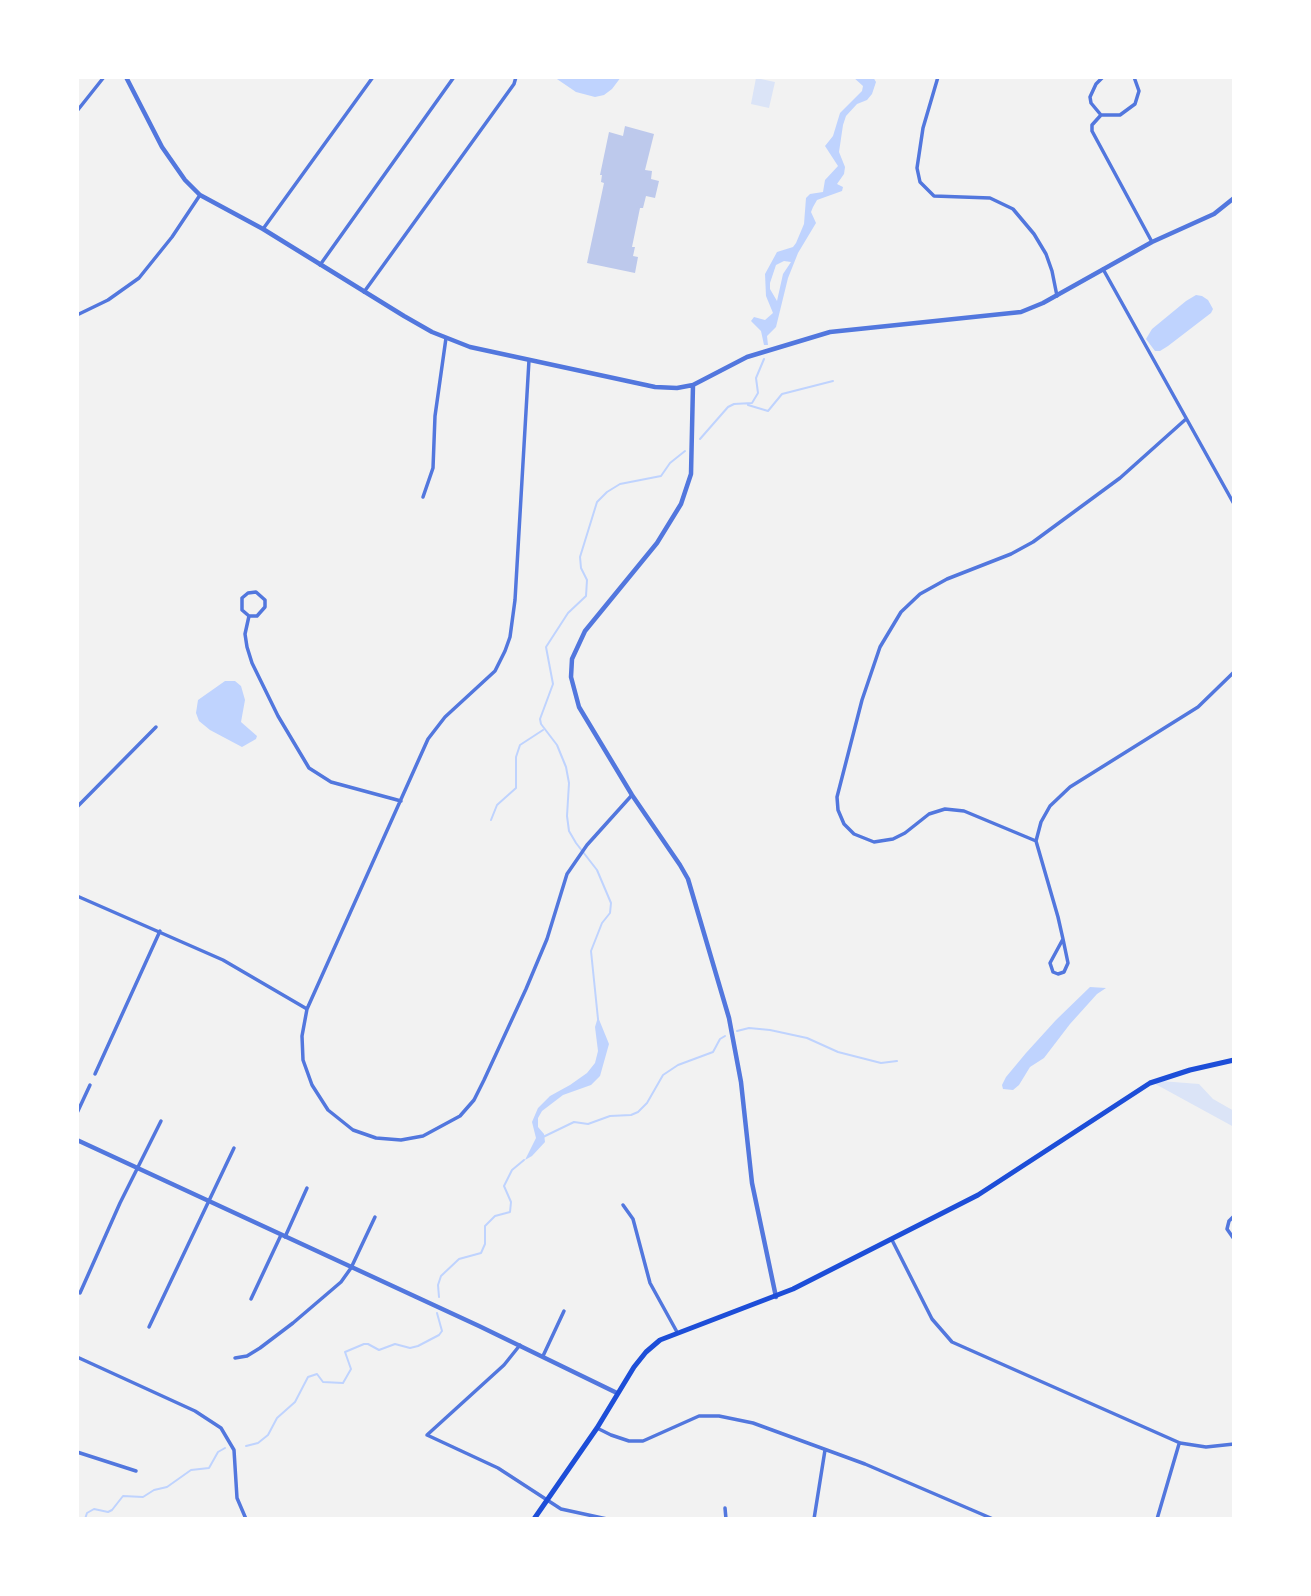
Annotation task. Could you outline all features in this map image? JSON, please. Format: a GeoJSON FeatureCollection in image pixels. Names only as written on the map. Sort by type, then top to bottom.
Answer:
{"type":"FeatureCollection","features":[{"type":"Feature","properties":{"kind":"main road"},"geometry":{"type":"LineString","coordinates":[[534,1519],[646,1352],[667,1336],[776,1297],[892,1240],[998,1184],[1150,1083],[1180,1072],[1234,1060]]}},
{"type":"Feature","properties":{"kind":"street"},"geometry":{"type":"LineString","coordinates":[[77,111],[104,77]]}},
{"type":"Feature","properties":{"kind":"street"},"geometry":{"type":"LineString","coordinates":[[126,77],[162,147],[185,180],[201,195],[446,338],[481,349],[640,385],[668,388],[693,386],[747,357],[810,336],[846,329],[1009,314],[1033,308],[1152,242],[1214,214],[1234,198]]}},
{"type":"Feature","properties":{"kind":"street"},"geometry":{"type":"LineString","coordinates":[[263,229],[373,77]]}},
{"type":"Feature","properties":{"kind":"street"},"geometry":{"type":"LineString","coordinates":[[320,265],[453,77]]}},
{"type":"Feature","properties":{"kind":"street"},"geometry":{"type":"LineString","coordinates":[[364,292],[514,84],[516,77]]}},
{"type":"Feature","properties":{"kind":"street"},"geometry":{"type":"LineString","coordinates":[[937,77],[923,128],[918,168],[920,182],[934,196],[990,198],[1013,209],[1034,234],[1046,254],[1057,296]]}},
{"type":"Feature","properties":{"kind":"street"},"geometry":{"type":"LineString","coordinates":[[1101,115],[1091,103],[1090,97],[1103,77]]}},
{"type":"Feature","properties":{"kind":"street"},"geometry":{"type":"LineString","coordinates":[[1134,77],[1139,91],[1135,104],[1121,114],[1101,115],[1092,125],[1091,131],[1152,242]]}},
{"type":"Feature","properties":{"kind":"street"},"geometry":{"type":"LineString","coordinates":[[77,315],[108,300],[139,278],[201,195]]}},
{"type":"Feature","properties":{"kind":"street"},"geometry":{"type":"LineString","coordinates":[[1103,269],[1234,504]]}},
{"type":"Feature","properties":{"kind":"street"},"geometry":{"type":"LineString","coordinates":[[423,497],[433,468],[435,416],[446,338]]}},
{"type":"Feature","properties":{"kind":"street"},"geometry":{"type":"LineString","coordinates":[[529,360],[515,600],[510,637],[495,671],[435,728],[307,1009],[301,1049],[306,1072],[318,1097],[338,1119],[353,1130],[388,1139],[423,1136],[460,1116],[474,1100],[484,1080],[547,939],[563,882],[577,857],[632,795]]}},
{"type":"Feature","properties":{"kind":"street"},"geometry":{"type":"LineString","coordinates":[[693,386],[691,474],[681,504],[657,543],[585,631],[572,659],[571,677],[579,707],[632,795],[688,879],[729,1018],[741,1082],[752,1183],[776,1297]]}},
{"type":"Feature","properties":{"kind":"street"},"geometry":{"type":"LineString","coordinates":[[1036,841],[964,811],[946,809],[929,814],[905,834],[874,842],[854,834],[844,824],[838,810],[837,797],[862,700],[880,648],[901,612],[920,594],[947,579],[1011,554],[1033,542],[1097,497],[1186,419]]}},
{"type":"Feature","properties":{"kind":"street"},"geometry":{"type":"LineString","coordinates":[[256,592],[265,600],[265,607],[257,616],[249,616],[242,610],[242,598],[248,593],[256,592]]}},
{"type":"Feature","properties":{"kind":"street"},"geometry":{"type":"LineString","coordinates":[[249,616],[245,634],[252,663],[278,716],[309,768],[331,782],[401,801]]}},
{"type":"Feature","properties":{"kind":"street"},"geometry":{"type":"LineString","coordinates":[[1063,939],[1050,963],[1053,972],[1058,974],[1064,972],[1068,963],[1063,939],[1036,841],[1041,821],[1050,806],[1070,787],[1173,724],[1208,699],[1234,672]]}},
{"type":"Feature","properties":{"kind":"street"},"geometry":{"type":"LineString","coordinates":[[77,807],[156,727]]}},
{"type":"Feature","properties":{"kind":"street"},"geometry":{"type":"LineString","coordinates":[[77,896],[160,931],[248,973],[307,1009]]}},
{"type":"Feature","properties":{"kind":"street"},"geometry":{"type":"LineString","coordinates":[[95,1074],[160,931]]}},
{"type":"Feature","properties":{"kind":"street"},"geometry":{"type":"LineString","coordinates":[[77,1113],[90,1085]]}},
{"type":"Feature","properties":{"kind":"street"},"geometry":{"type":"LineString","coordinates":[[80,1293],[120,1203],[161,1121]]}},
{"type":"Feature","properties":{"kind":"street"},"geometry":{"type":"LineString","coordinates":[[77,1140],[520,1345],[617,1393]]}},
{"type":"Feature","properties":{"kind":"street"},"geometry":{"type":"LineString","coordinates":[[149,1327],[234,1148]]}},
{"type":"Feature","properties":{"kind":"street"},"geometry":{"type":"LineString","coordinates":[[251,1298],[307,1188]]}},
{"type":"Feature","properties":{"kind":"street"},"geometry":{"type":"LineString","coordinates":[[622,1205],[633,1219],[650,1283],[677,1332]]}},
{"type":"Feature","properties":{"kind":"street"},"geometry":{"type":"LineString","coordinates":[[1234,1216],[1227,1229],[1234,1239]]}},
{"type":"Feature","properties":{"kind":"street"},"geometry":{"type":"LineString","coordinates":[[234,1358],[253,1353],[293,1324],[341,1282],[351,1268],[375,1217]]}},
{"type":"Feature","properties":{"kind":"street"},"geometry":{"type":"LineString","coordinates":[[892,1240],[932,1319],[952,1342],[1180,1444],[1206,1447],[1234,1444]]}},
{"type":"Feature","properties":{"kind":"street"},"geometry":{"type":"LineString","coordinates":[[543,1356],[564,1311]]}},
{"type":"Feature","properties":{"kind":"street"},"geometry":{"type":"LineString","coordinates":[[520,1345],[504,1365],[427,1435],[498,1468],[569,1512],[607,1519]]}},
{"type":"Feature","properties":{"kind":"street"},"geometry":{"type":"LineString","coordinates":[[77,1357],[195,1411],[221,1428],[234,1450],[237,1498],[246,1519]]}},
{"type":"Feature","properties":{"kind":"street"},"geometry":{"type":"LineString","coordinates":[[597,1428],[611,1436],[629,1441],[643,1441],[699,1416],[719,1416],[752,1423],[864,1464],[993,1519]]}},
{"type":"Feature","properties":{"kind":"street"},"geometry":{"type":"LineString","coordinates":[[1157,1519],[1180,1444]]}},
{"type":"Feature","properties":{"kind":"street"},"geometry":{"type":"LineString","coordinates":[[814,1519],[825,1450]]}},
{"type":"Feature","properties":{"kind":"street"},"geometry":{"type":"LineString","coordinates":[[77,1452],[136,1471]]}},
{"type":"Feature","properties":{"kind":"street"},"geometry":{"type":"LineString","coordinates":[[725,1508],[726,1519]]}},
{"type":"Feature","properties":{"kind":"shaded area"},"geometry":{"type":"Polygon","coordinates":[[[756,78],[775,82],[769,108],[751,104],[756,78]]]}},
{"type":"Feature","properties":{"kind":"shaded area"},"geometry":{"type":"Polygon","coordinates":[[[1148,1080],[1199,1084],[1213,1099],[1234,1111],[1234,1127],[1148,1080]]]}},
{"type":"Feature","properties":{"kind":"water"},"geometry":{"type":"Polygon","coordinates":[[[554,77],[621,77],[612,89],[595,97],[576,92],[554,77]]]}},
{"type":"Feature","properties":{"kind":"water"},"geometry":{"type":"Polygon","coordinates":[[[853,77],[873,77],[876,82],[872,94],[867,100],[857,104],[846,116],[843,125],[839,152],[845,167],[837,184],[843,187],[842,191],[817,200],[813,207],[811,212],[816,223],[798,253],[788,278],[776,327],[767,336],[768,345],[764,345],[761,331],[751,321],[754,317],[765,320],[773,313],[766,296],[765,274],[777,252],[793,247],[796,243],[804,224],[806,198],[810,194],[823,192],[825,180],[838,166],[825,146],[833,136],[840,113],[862,91],[863,86],[853,77]],[[784,261],[776,265],[770,289],[777,301],[783,274],[791,262],[784,261]]]}},
{"type":"Feature","properties":{"kind":"water"},"geometry":{"type":"Polygon","coordinates":[[[1196,295],[1208,300],[1213,309],[1211,313],[1168,346],[1155,351],[1146,339],[1152,329],[1196,295]]]}},
{"type":"Feature","properties":{"kind":"water"},"geometry":{"type":"Polygon","coordinates":[[[225,681],[235,681],[241,686],[245,700],[241,722],[257,736],[242,747],[210,730],[199,721],[196,713],[198,700],[225,681]]]}},
{"type":"Feature","properties":{"kind":"water"},"geometry":{"type":"Polygon","coordinates":[[[1090,987],[1106,988],[1097,994],[1070,1024],[1044,1058],[1030,1067],[1019,1085],[1013,1090],[1003,1089],[1006,1077],[1026,1053],[1090,987]]]}},
{"type":"Feature","properties":{"kind":"water"},"geometry":{"type":"Polygon","coordinates":[[[598,1017],[609,1044],[600,1076],[591,1085],[563,1095],[542,1111],[538,1118],[538,1127],[544,1134],[545,1142],[525,1160],[536,1138],[532,1122],[538,1108],[550,1096],[587,1073],[595,1063],[598,1051],[595,1027],[598,1017]]]}},
{"type":"Feature","properties":{"kind":"building"},"geometry":{"type":"Polygon","coordinates":[[[625,126],[654,134],[645,170],[652,171],[651,179],[659,181],[655,198],[646,196],[643,208],[640,208],[632,247],[635,247],[633,256],[638,257],[635,273],[587,263],[604,183],[601,182],[600,175],[609,132],[623,136],[625,126]]]}},
{"type":"Feature","properties":{"kind":"waterway"},"geometry":{"type":"LineString","coordinates":[[700,439],[728,407],[752,403],[758,393],[756,378],[764,359]]}},
{"type":"Feature","properties":{"kind":"waterway"},"geometry":{"type":"LineString","coordinates":[[748,405],[768,411],[782,394],[833,381]]}},
{"type":"Feature","properties":{"kind":"waterway"},"geometry":{"type":"LineString","coordinates":[[598,1019],[591,951],[602,923],[610,913],[611,903],[597,870],[569,831],[569,783],[566,767],[557,745],[541,724],[540,719],[553,684],[546,647],[568,613],[586,596],[587,580],[581,568],[580,557],[597,502],[620,484],[661,476],[670,463],[685,451]]}},
{"type":"Feature","properties":{"kind":"waterway"},"geometry":{"type":"LineString","coordinates":[[491,820],[497,805],[516,788],[516,757],[520,745],[543,730]]}},
{"type":"Feature","properties":{"kind":"waterway"},"geometry":{"type":"LineString","coordinates":[[737,1031],[749,1028],[770,1030],[807,1038],[838,1052],[881,1063],[897,1061]]}},
{"type":"Feature","properties":{"kind":"waterway"},"geometry":{"type":"LineString","coordinates":[[543,1137],[574,1122],[588,1124],[610,1116],[638,1112],[647,1103],[663,1075],[678,1065],[713,1052],[720,1039],[725,1036]]}},
{"type":"Feature","properties":{"kind":"waterway"},"geometry":{"type":"LineString","coordinates":[[439,1297],[438,1285],[441,1276],[459,1259],[481,1253],[485,1244],[485,1226],[495,1216],[510,1212],[511,1202],[504,1186],[512,1170],[524,1160]]}},
{"type":"Feature","properties":{"kind":"waterway"},"geometry":{"type":"LineString","coordinates":[[246,1446],[258,1443],[268,1435],[277,1418],[295,1402],[308,1377],[317,1374],[323,1382],[343,1383],[351,1369],[345,1352],[364,1344],[379,1350],[395,1344],[410,1348],[418,1346],[442,1331],[437,1313]]}},
{"type":"Feature","properties":{"kind":"waterway"},"geometry":{"type":"LineString","coordinates":[[85,1519],[87,1513],[94,1509],[108,1512],[112,1510],[123,1496],[143,1497],[154,1490],[167,1487],[191,1470],[209,1468],[218,1452],[225,1448]]}}]}
